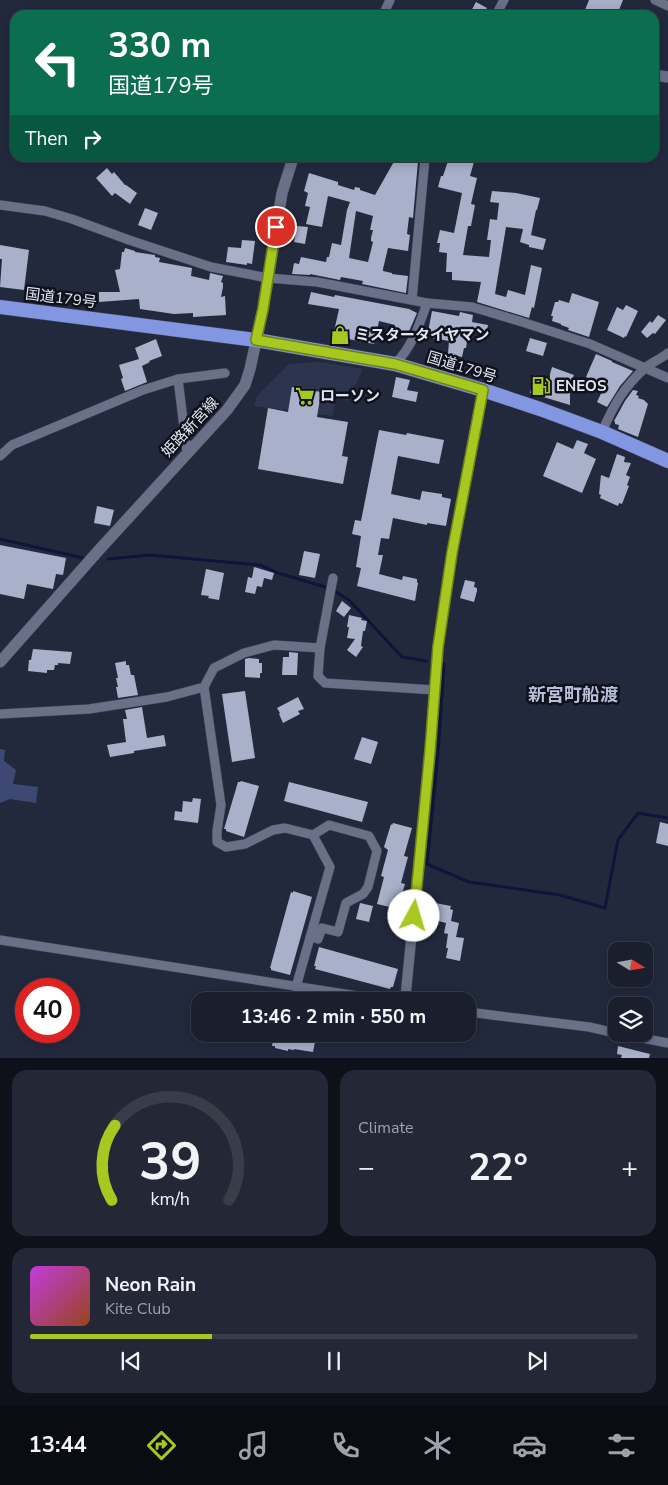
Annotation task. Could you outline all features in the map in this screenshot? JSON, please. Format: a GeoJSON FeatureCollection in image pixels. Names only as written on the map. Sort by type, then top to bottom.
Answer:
{"type":"FeatureCollection","features":[{"type":"Feature","properties":{"kind":"highway","name":"国道179号"},"geometry":{"type":"LineString","coordinates":[[0,306],[256,340],[395,364],[540,409],[602,432],[668,461]]}},
{"type":"Feature","properties":{"kind":"main road","name":"姫路新宮線"},"geometry":{"type":"LineString","coordinates":[[0,662],[187,452],[227,410],[245,385],[250,369],[268,278],[282,193],[292,162]]}},
{"type":"Feature","properties":{"kind":"street"},"geometry":{"type":"LineString","coordinates":[[655,0],[668,6]]}},
{"type":"Feature","properties":{"kind":"street"},"geometry":{"type":"LineString","coordinates":[[412,300],[425,162]]}},
{"type":"Feature","properties":{"kind":"street"},"geometry":{"type":"LineString","coordinates":[[0,205],[45,211],[211,267],[268,278],[317,282],[427,303],[472,307],[590,344],[668,378]]}},
{"type":"Feature","properties":{"kind":"street"},"geometry":{"type":"LineString","coordinates":[[395,364],[404,356],[414,339],[427,303]]}},
{"type":"Feature","properties":{"kind":"street"},"geometry":{"type":"LineString","coordinates":[[602,432],[620,394],[646,367],[668,353]]}},
{"type":"Feature","properties":{"kind":"street"},"geometry":{"type":"LineString","coordinates":[[0,456],[12,446],[143,390],[178,379],[225,373]]}},
{"type":"Feature","properties":{"kind":"street"},"geometry":{"type":"LineString","coordinates":[[178,379],[187,452]]}},
{"type":"Feature","properties":{"kind":"street"},"geometry":{"type":"LineString","coordinates":[[406,992],[430,751],[438,647],[452,553],[483,390]]}},
{"type":"Feature","properties":{"kind":"street"},"geometry":{"type":"LineString","coordinates":[[332,578],[320,648],[318,676],[325,683],[435,690]]}},
{"type":"Feature","properties":{"kind":"street"},"geometry":{"type":"LineString","coordinates":[[310,937],[318,939],[322,928],[338,932],[346,903],[363,894],[368,887],[377,851],[369,836],[329,825],[313,835],[285,828],[273,830],[245,844],[226,847],[217,842],[221,805],[204,687],[214,668],[244,653],[274,645],[320,648]]}},
{"type":"Feature","properties":{"kind":"street"},"geometry":{"type":"LineString","coordinates":[[0,714],[89,709],[167,696],[204,687]]}},
{"type":"Feature","properties":{"kind":"street"},"geometry":{"type":"LineString","coordinates":[[296,987],[330,867],[313,835]]}},
{"type":"Feature","properties":{"kind":"street"},"geometry":{"type":"LineString","coordinates":[[0,940],[330,992]]}},
{"type":"Feature","properties":{"kind":"street"},"geometry":{"type":"LineString","coordinates":[[476,1013],[589,1027],[608,1031]]}},
{"type":"Feature","properties":{"kind":"street"},"geometry":{"type":"LineString","coordinates":[[653,1040],[668,1043]]}},
{"type":"Feature","properties":{"kind":"shaded area"},"geometry":{"type":"Polygon","coordinates":[[[320,362],[363,369],[348,400],[335,398],[333,416],[254,406],[257,396],[289,364],[320,362]]]}},
{"type":"Feature","properties":{"kind":"shaded area"},"geometry":{"type":"Polygon","coordinates":[[[0,749],[5,750],[4,761],[16,770],[13,784],[38,787],[36,803],[10,799],[0,803],[0,749]]]}},
{"type":"Feature","properties":{"kind":"building"},"geometry":{"type":"Polygon","coordinates":[[[589,0],[623,0],[619,10],[585,10],[589,0]]]}},
{"type":"Feature","properties":{"kind":"building"},"geometry":{"type":"Polygon","coordinates":[[[476,2],[487,8],[486,10],[472,10],[476,2]]]}},
{"type":"Feature","properties":{"kind":"building"},"geometry":{"type":"Polygon","coordinates":[[[394,162],[418,162],[413,218],[409,217],[407,234],[410,235],[408,251],[388,248],[383,269],[383,271],[392,274],[408,276],[406,293],[362,284],[363,281],[341,277],[340,280],[310,274],[292,274],[294,263],[299,264],[301,257],[326,262],[332,243],[341,245],[350,202],[328,196],[322,227],[306,224],[310,207],[305,206],[308,193],[304,191],[309,173],[338,182],[338,185],[354,190],[355,187],[360,188],[360,190],[375,195],[394,162]],[[356,211],[349,258],[368,262],[373,242],[371,238],[373,230],[370,230],[373,216],[356,211]]]}},
{"type":"Feature","properties":{"kind":"building"},"geometry":{"type":"Polygon","coordinates":[[[448,162],[474,162],[470,176],[477,178],[471,204],[475,205],[471,226],[468,226],[463,255],[489,257],[491,240],[487,240],[490,219],[497,220],[499,203],[490,202],[492,191],[540,198],[531,235],[546,239],[543,250],[529,247],[529,245],[520,242],[523,229],[506,227],[495,294],[506,297],[508,290],[525,295],[531,265],[542,268],[534,308],[532,307],[529,318],[477,302],[481,282],[452,280],[452,272],[446,272],[447,253],[439,252],[440,243],[437,243],[440,230],[454,233],[462,193],[438,187],[441,176],[443,176],[448,162]]]}},
{"type":"Feature","properties":{"kind":"building"},"geometry":{"type":"Polygon","coordinates":[[[107,168],[112,174],[114,172],[125,185],[137,193],[130,204],[115,193],[112,196],[96,178],[107,168]]]}},
{"type":"Feature","properties":{"kind":"building"},"geometry":{"type":"Polygon","coordinates":[[[145,208],[158,213],[151,230],[138,225],[145,208]]]}},
{"type":"Feature","properties":{"kind":"building"},"geometry":{"type":"Polygon","coordinates":[[[297,226],[308,227],[305,244],[294,242],[297,226]]]}},
{"type":"Feature","properties":{"kind":"building"},"geometry":{"type":"Polygon","coordinates":[[[242,240],[255,241],[252,264],[226,262],[228,247],[241,248],[242,240]]]}},
{"type":"Feature","properties":{"kind":"building"},"geometry":{"type":"Polygon","coordinates":[[[0,245],[29,250],[24,290],[0,287],[2,259],[0,259],[0,245]]]}},
{"type":"Feature","properties":{"kind":"building"},"geometry":{"type":"Polygon","coordinates":[[[125,248],[135,252],[155,255],[155,257],[160,258],[159,262],[192,268],[191,276],[209,280],[210,273],[223,276],[221,297],[225,296],[226,315],[193,317],[193,313],[174,314],[140,309],[139,299],[99,302],[99,292],[120,292],[115,270],[120,269],[122,252],[124,252],[125,248]]]}},
{"type":"Feature","properties":{"kind":"building"},"geometry":{"type":"Polygon","coordinates":[[[311,292],[409,309],[417,313],[407,336],[394,330],[395,325],[379,321],[374,344],[333,336],[339,309],[308,304],[311,292]]]}},
{"type":"Feature","properties":{"kind":"building"},"geometry":{"type":"Polygon","coordinates":[[[572,293],[599,302],[589,337],[568,330],[569,328],[552,321],[553,316],[551,316],[555,302],[559,300],[569,303],[572,293]]]}},
{"type":"Feature","properties":{"kind":"building"},"geometry":{"type":"Polygon","coordinates":[[[626,305],[638,311],[624,338],[607,330],[617,307],[623,310],[626,305]]]}},
{"type":"Feature","properties":{"kind":"building"},"geometry":{"type":"Polygon","coordinates":[[[432,311],[459,316],[460,312],[473,315],[472,322],[488,325],[486,335],[470,331],[462,357],[448,354],[449,341],[427,337],[432,311]]]}},
{"type":"Feature","properties":{"kind":"building"},"geometry":{"type":"Polygon","coordinates":[[[658,315],[666,320],[655,334],[653,333],[647,338],[641,332],[658,315]]]}},
{"type":"Feature","properties":{"kind":"building"},"geometry":{"type":"Polygon","coordinates":[[[530,338],[547,343],[543,356],[526,351],[530,338]]]}},
{"type":"Feature","properties":{"kind":"building"},"geometry":{"type":"Polygon","coordinates":[[[156,339],[162,356],[142,366],[147,382],[125,391],[119,365],[139,359],[135,348],[156,339]]]}},
{"type":"Feature","properties":{"kind":"building"},"geometry":{"type":"Polygon","coordinates":[[[596,354],[633,371],[620,386],[607,407],[597,402],[605,385],[586,377],[596,354]]]}},
{"type":"Feature","properties":{"kind":"building"},"geometry":{"type":"Polygon","coordinates":[[[552,367],[574,375],[570,384],[570,405],[530,393],[535,375],[550,381],[552,367]]]}},
{"type":"Feature","properties":{"kind":"building"},"geometry":{"type":"Polygon","coordinates":[[[396,377],[410,380],[407,390],[418,392],[416,402],[392,397],[396,377]]]}},
{"type":"Feature","properties":{"kind":"building"},"geometry":{"type":"Polygon","coordinates":[[[292,387],[321,392],[317,417],[348,422],[342,456],[348,457],[343,484],[258,469],[268,408],[288,412],[292,387]]]}},
{"type":"Feature","properties":{"kind":"building"},"geometry":{"type":"Polygon","coordinates":[[[633,390],[638,391],[636,395],[639,396],[638,398],[648,404],[638,437],[618,429],[619,425],[615,424],[614,421],[633,390]]]}},
{"type":"Feature","properties":{"kind":"building"},"geometry":{"type":"Polygon","coordinates":[[[379,430],[444,440],[439,464],[398,456],[391,494],[420,500],[422,491],[442,494],[442,497],[451,499],[446,526],[427,523],[427,525],[393,518],[389,539],[381,538],[378,555],[383,555],[379,574],[402,580],[403,576],[417,579],[415,601],[357,586],[361,568],[356,567],[361,536],[352,534],[355,520],[361,521],[379,430]]]}},
{"type":"Feature","properties":{"kind":"building"},"geometry":{"type":"Polygon","coordinates":[[[577,440],[588,444],[584,453],[596,459],[582,493],[543,476],[557,442],[573,449],[577,440]]]}},
{"type":"Feature","properties":{"kind":"building"},"geometry":{"type":"Polygon","coordinates":[[[617,454],[625,457],[624,462],[631,463],[626,475],[630,477],[627,485],[629,486],[622,504],[619,503],[618,506],[600,498],[601,495],[599,494],[601,475],[609,478],[617,454]]]}},
{"type":"Feature","properties":{"kind":"building"},"geometry":{"type":"Polygon","coordinates":[[[97,506],[114,510],[110,526],[94,523],[97,506]]]}},
{"type":"Feature","properties":{"kind":"building"},"geometry":{"type":"Polygon","coordinates":[[[0,545],[66,558],[63,575],[56,574],[53,589],[27,584],[24,599],[0,594],[0,545]]]}},
{"type":"Feature","properties":{"kind":"building"},"geometry":{"type":"Polygon","coordinates":[[[304,551],[320,554],[315,578],[299,575],[304,551]]]}},
{"type":"Feature","properties":{"kind":"building"},"geometry":{"type":"Polygon","coordinates":[[[254,567],[274,573],[272,580],[264,578],[262,587],[257,586],[255,594],[245,592],[248,577],[252,578],[254,567]]]}},
{"type":"Feature","properties":{"kind":"building"},"geometry":{"type":"Polygon","coordinates":[[[206,569],[224,573],[219,600],[201,595],[206,569]]]}},
{"type":"Feature","properties":{"kind":"building"},"geometry":{"type":"Polygon","coordinates":[[[465,580],[475,582],[474,587],[477,588],[477,591],[474,602],[460,598],[465,580]]]}},
{"type":"Feature","properties":{"kind":"building"},"geometry":{"type":"Polygon","coordinates":[[[342,601],[351,608],[344,617],[336,611],[342,601]]]}},
{"type":"Feature","properties":{"kind":"building"},"geometry":{"type":"Polygon","coordinates":[[[349,615],[367,621],[365,631],[363,631],[361,646],[363,647],[356,657],[347,650],[355,639],[347,638],[349,615]]]}},
{"type":"Feature","properties":{"kind":"building"},"geometry":{"type":"Polygon","coordinates":[[[33,649],[72,652],[70,664],[58,663],[58,665],[55,665],[54,670],[47,670],[47,673],[28,671],[33,649]]]}},
{"type":"Feature","properties":{"kind":"building"},"geometry":{"type":"Polygon","coordinates":[[[289,652],[298,653],[297,675],[282,675],[283,657],[289,657],[289,652]]]}},
{"type":"Feature","properties":{"kind":"building"},"geometry":{"type":"Polygon","coordinates":[[[245,659],[259,659],[259,663],[262,663],[260,678],[245,677],[245,659]]]}},
{"type":"Feature","properties":{"kind":"building"},"geometry":{"type":"Polygon","coordinates":[[[126,661],[131,675],[134,675],[138,695],[118,698],[116,678],[118,678],[115,663],[126,661]]]}},
{"type":"Feature","properties":{"kind":"building"},"geometry":{"type":"Polygon","coordinates":[[[245,691],[255,758],[232,762],[222,694],[245,691]]]}},
{"type":"Feature","properties":{"kind":"building"},"geometry":{"type":"Polygon","coordinates":[[[298,697],[304,709],[298,711],[300,714],[283,723],[277,708],[298,697]]]}},
{"type":"Feature","properties":{"kind":"building"},"geometry":{"type":"Polygon","coordinates":[[[142,707],[147,738],[164,735],[166,746],[110,757],[107,745],[126,742],[123,719],[127,719],[125,710],[142,707]]]}},
{"type":"Feature","properties":{"kind":"building"},"geometry":{"type":"Polygon","coordinates":[[[362,737],[378,742],[371,764],[354,759],[362,737]]]}},
{"type":"Feature","properties":{"kind":"building"},"geometry":{"type":"Polygon","coordinates":[[[241,781],[259,786],[244,837],[224,829],[238,782],[241,781]]]}},
{"type":"Feature","properties":{"kind":"building"},"geometry":{"type":"Polygon","coordinates":[[[289,782],[368,802],[362,822],[284,801],[289,782]]]}},
{"type":"Feature","properties":{"kind":"building"},"geometry":{"type":"Polygon","coordinates":[[[193,798],[201,799],[198,823],[174,820],[175,811],[182,812],[183,801],[192,802],[193,798]]]}},
{"type":"Feature","properties":{"kind":"building"},"geometry":{"type":"Polygon","coordinates":[[[660,822],[668,824],[668,846],[656,843],[660,822]]]}},
{"type":"Feature","properties":{"kind":"building"},"geometry":{"type":"Polygon","coordinates":[[[391,824],[412,828],[404,856],[408,857],[401,883],[405,884],[398,909],[377,904],[384,877],[381,876],[388,850],[384,847],[391,824]]]}},
{"type":"Feature","properties":{"kind":"building"},"geometry":{"type":"Polygon","coordinates":[[[293,891],[312,897],[290,975],[271,970],[270,968],[291,892],[293,893],[293,891]]]}},
{"type":"Feature","properties":{"kind":"building"},"geometry":{"type":"Polygon","coordinates":[[[360,903],[373,906],[369,922],[356,919],[360,903]]]}},
{"type":"Feature","properties":{"kind":"building"},"geometry":{"type":"Polygon","coordinates":[[[435,903],[451,906],[450,909],[453,910],[451,921],[459,923],[456,937],[464,938],[460,961],[446,958],[448,934],[444,933],[446,923],[434,920],[435,903]]]}},
{"type":"Feature","properties":{"kind":"building"},"geometry":{"type":"Polygon","coordinates":[[[319,947],[398,969],[393,987],[390,989],[315,969],[316,966],[314,966],[319,947]]]}},
{"type":"Feature","properties":{"kind":"building"},"geometry":{"type":"Polygon","coordinates":[[[273,1042],[315,1042],[313,1052],[294,1049],[288,1049],[288,1051],[272,1046],[273,1042]]]}},
{"type":"Feature","properties":{"kind":"building"},"geometry":{"type":"Polygon","coordinates":[[[618,1046],[650,1054],[649,1058],[621,1058],[622,1055],[617,1054],[618,1046]]]}},
{"type":"Feature","properties":{"kind":"waterway"},"geometry":{"type":"LineString","coordinates":[[0,539],[83,558]]}},
{"type":"Feature","properties":{"kind":"waterway"},"geometry":{"type":"LineString","coordinates":[[108,559],[150,555],[260,565],[278,573],[329,588],[349,600],[402,657],[427,661]]}},
{"type":"Feature","properties":{"kind":"waterway"},"geometry":{"type":"LineString","coordinates":[[444,664],[438,753],[427,864],[469,882],[560,895],[605,908],[618,840],[638,813],[668,818]]}},
{"type":"Feature","properties":{"kind":"place","name":"ミスタータイヤマン"},"geometry":{"type":"Point","coordinates":[340,335]}},
{"type":"Feature","properties":{"kind":"place","name":"ENEOS"},"geometry":{"type":"Point","coordinates":[541,386]}},
{"type":"Feature","properties":{"kind":"place","name":"ローソン"},"geometry":{"type":"Point","coordinates":[305,396]}},
{"type":"Feature","properties":{"kind":"district","name":"新宮町船渡"},"geometry":{"type":"Point","coordinates":[573,695]}},
{"type":"Feature","properties":{"kind":"route"},"geometry":{"type":"LineString","coordinates":[[276,227],[256,340],[395,364],[483,390],[452,553],[438,647],[414,916]]}}]}
